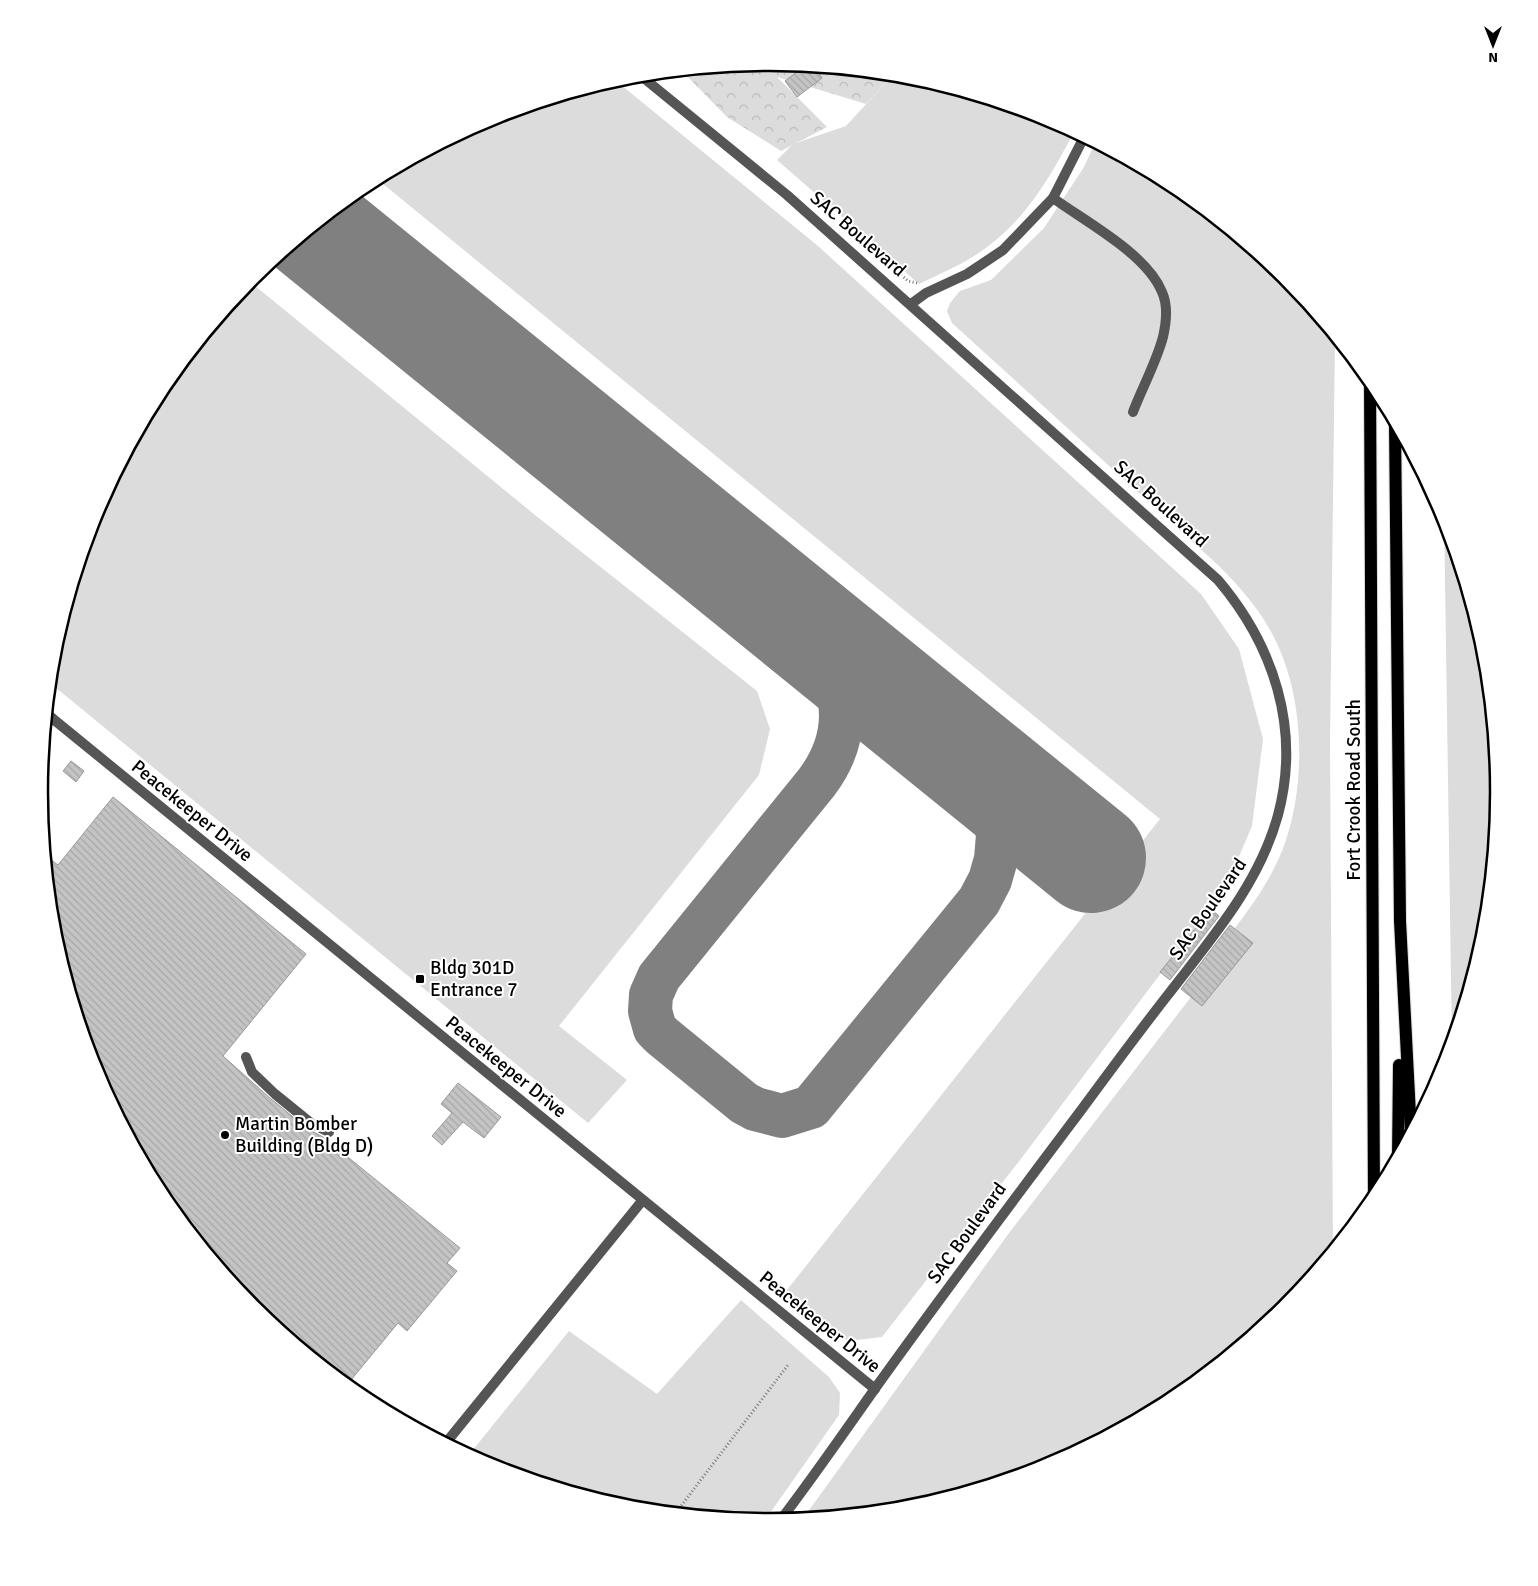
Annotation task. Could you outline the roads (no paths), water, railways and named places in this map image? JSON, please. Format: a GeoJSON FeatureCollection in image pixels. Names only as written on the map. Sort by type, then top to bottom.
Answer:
{"type":"FeatureCollection","features":[{"type":"Feature","properties":{"kind":"main road","name":"Fort Crook Road South"},"geometry":{"type":"LineString","coordinates":[[1370,394],[1374,1186]]}},
{"type":"Feature","properties":{"kind":"main road"},"geometry":{"type":"LineString","coordinates":[[1395,434],[1400,921],[1398,1146]]}},
{"type":"Feature","properties":{"kind":"main road"},"geometry":{"type":"LineString","coordinates":[[1400,921],[1410,1123]]}},
{"type":"Feature","properties":{"kind":"street","name":"SAC Boulevard"},"geometry":{"type":"LineString","coordinates":[[648,82],[787,195],[1218,580],[1240,606],[1258,637],[1274,675],[1283,716],[1285,756],[1283,792],[1272,836],[1247,888],[875,1389],[785,1514]]}},
{"type":"Feature","properties":{"kind":"street"},"geometry":{"type":"LineString","coordinates":[[911,304],[926,293],[967,274],[1003,250],[1053,198],[1081,143]]}},
{"type":"Feature","properties":{"kind":"street"},"geometry":{"type":"LineString","coordinates":[[1053,198],[1137,257],[1152,275],[1163,293],[1166,316],[1163,338],[1133,412]]}},
{"type":"Feature","properties":{"kind":"street","name":"Peacekeeper Drive"},"geometry":{"type":"LineString","coordinates":[[52,722],[875,1389]]}},
{"type":"Feature","properties":{"kind":"street"},"geometry":{"type":"LineString","coordinates":[[246,1057],[252,1072],[275,1094],[312,1124],[330,1132]]}},
{"type":"Feature","properties":{"kind":"street"},"geometry":{"type":"LineString","coordinates":[[449,1439],[642,1201]]}},
{"type":"Feature","properties":{"kind":"place","name":"Bldg 301D Entrance 7"},"geometry":{"type":"Point","coordinates":[420,979]}},
{"type":"Feature","properties":{"kind":"place","name":"Martin Bomber Building (Bldg D)"},"geometry":{"type":"Point","coordinates":[225,1135]}}]}
